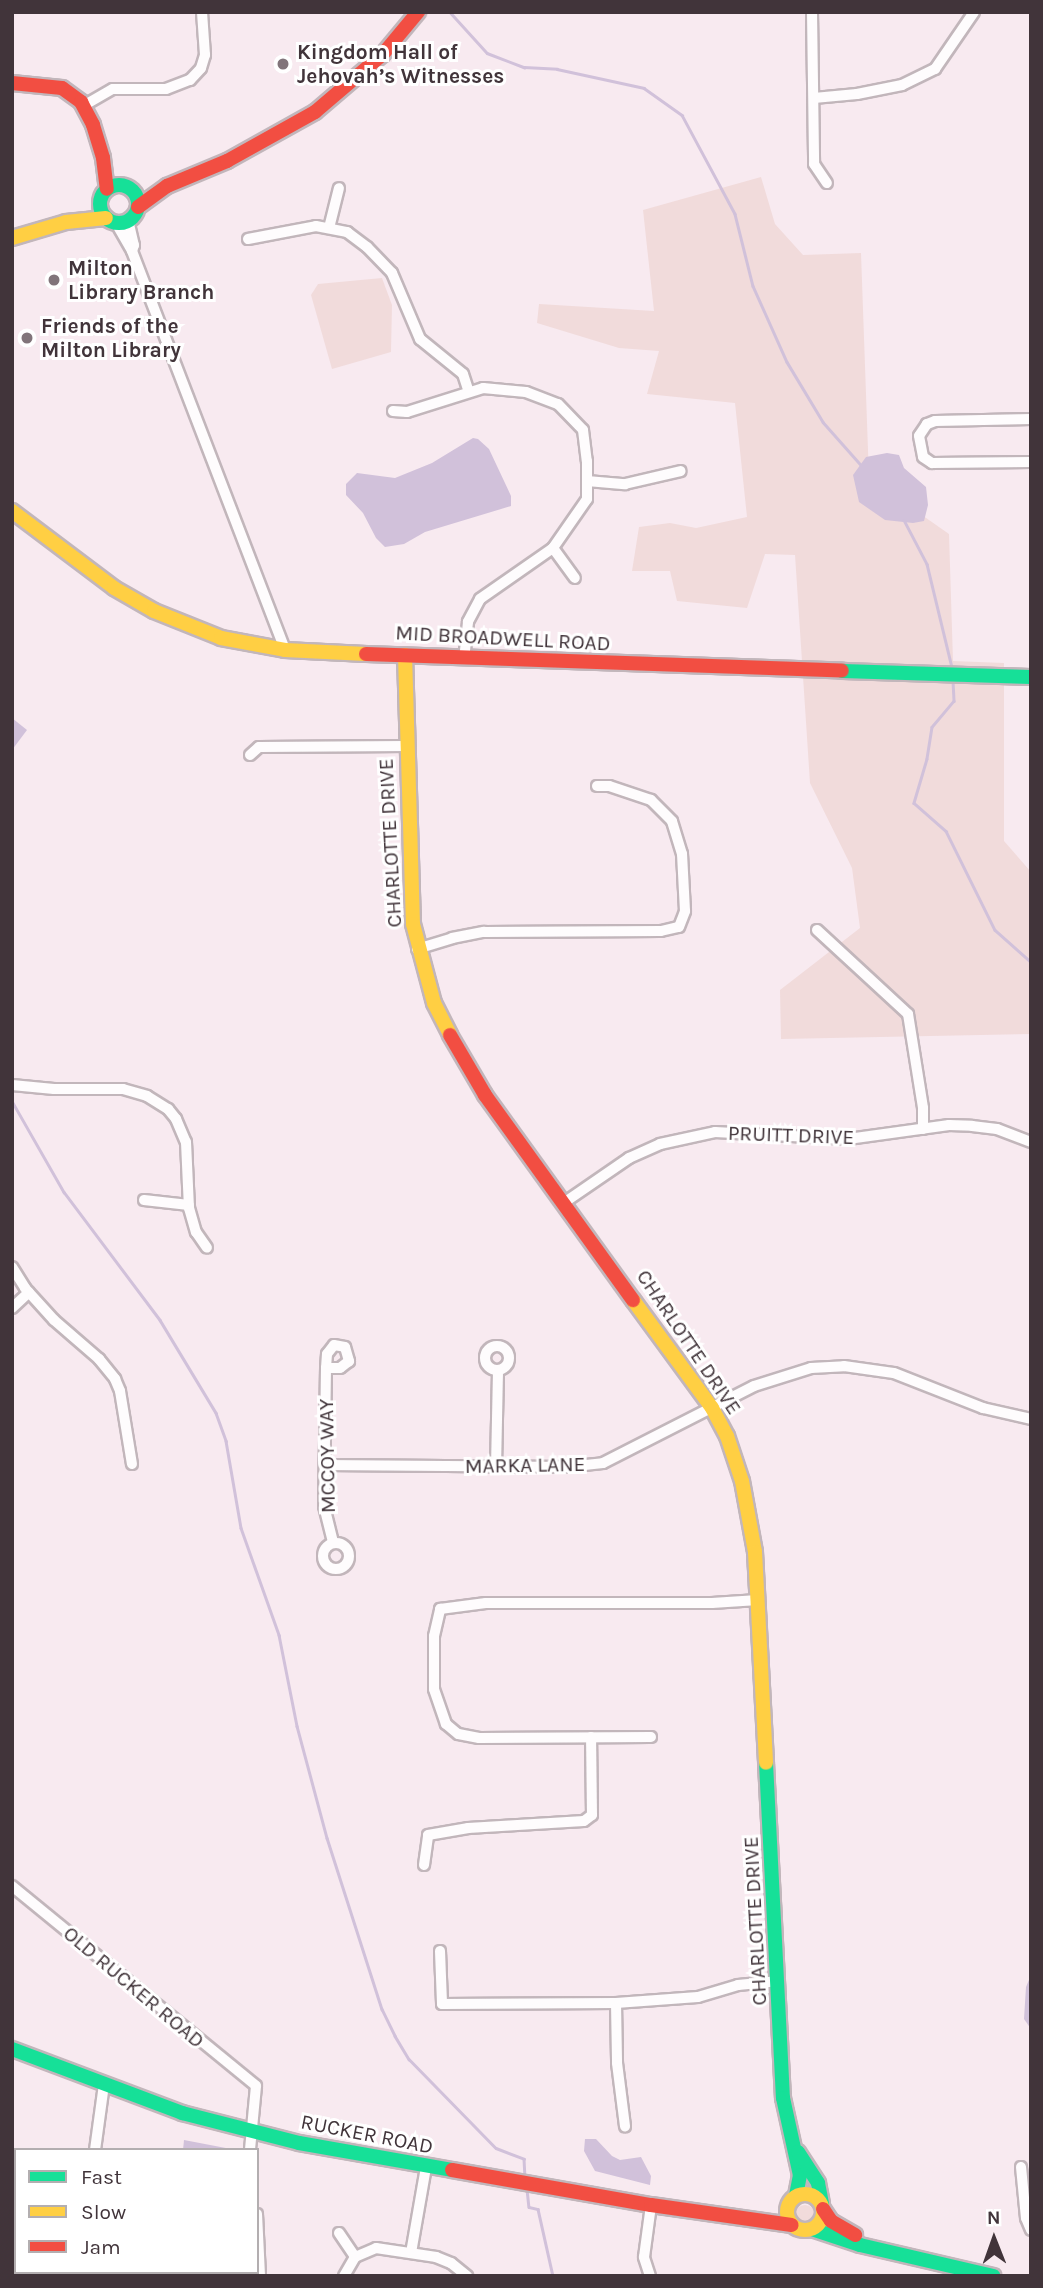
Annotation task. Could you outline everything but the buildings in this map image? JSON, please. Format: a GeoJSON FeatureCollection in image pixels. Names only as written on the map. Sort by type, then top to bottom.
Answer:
{"type":"FeatureCollection","features":[{"type":"Feature","properties":{"kind":"street"},"geometry":{"type":"LineString","coordinates":[[83,106],[113,89],[166,89],[190,80],[201,68],[205,54],[202,12]]}},
{"type":"Feature","properties":{"kind":"street"},"geometry":{"type":"LineString","coordinates":[[132,251],[134,245],[129,224],[141,202],[167,186],[227,161],[315,112],[364,73],[418,12]]}},
{"type":"Feature","properties":{"kind":"street"},"geometry":{"type":"LineString","coordinates":[[812,12],[814,164],[827,183]]}},
{"type":"Feature","properties":{"kind":"street"},"geometry":{"type":"LineString","coordinates":[[814,98],[857,94],[902,85],[935,69],[974,12]]}},
{"type":"Feature","properties":{"kind":"street"},"geometry":{"type":"LineString","coordinates":[[12,83],[62,88],[83,106],[115,191],[135,213]]}},
{"type":"Feature","properties":{"kind":"street"},"geometry":{"type":"LineString","coordinates":[[66,222],[115,191],[167,186]]}},
{"type":"Feature","properties":{"kind":"street"},"geometry":{"type":"LineString","coordinates":[[330,229],[339,188]]}},
{"type":"Feature","properties":{"kind":"street"},"geometry":{"type":"LineString","coordinates":[[115,191],[111,221],[132,251],[285,650]]}},
{"type":"Feature","properties":{"kind":"street"},"geometry":{"type":"LineString","coordinates":[[12,238],[66,222],[111,221],[135,213]]}},
{"type":"Feature","properties":{"kind":"street"},"geometry":{"type":"LineString","coordinates":[[248,239],[316,226],[347,232],[367,247],[392,273],[420,339],[463,374],[469,392]]}},
{"type":"Feature","properties":{"kind":"street"},"geometry":{"type":"LineString","coordinates":[[393,411],[407,412],[483,388],[526,392],[558,404],[583,430],[587,499],[553,548],[480,599],[467,622],[464,658]]}},
{"type":"Feature","properties":{"kind":"street"},"geometry":{"type":"LineString","coordinates":[[1031,419],[936,421],[928,424],[919,436],[923,457],[932,463],[1031,461]]}},
{"type":"Feature","properties":{"kind":"street"},"geometry":{"type":"LineString","coordinates":[[587,481],[625,484],[681,471]]}},
{"type":"Feature","properties":{"kind":"street","name":"MID BROADWELL ROAD"},"geometry":{"type":"LineString","coordinates":[[12,511],[104,582],[154,611],[221,638],[285,650],[1031,677]]}},
{"type":"Feature","properties":{"kind":"street"},"geometry":{"type":"LineString","coordinates":[[553,548],[575,578]]}},
{"type":"Feature","properties":{"kind":"street","name":"CHARLOTTE DRIVE"},"geometry":{"type":"LineString","coordinates":[[405,655],[409,869],[417,949],[434,1003],[459,1053],[485,1095],[712,1408],[727,1436],[751,1516],[758,1600],[785,2115],[800,2175],[794,2198]]}},
{"type":"Feature","properties":{"kind":"street"},"geometry":{"type":"LineString","coordinates":[[250,755],[259,747],[407,746]]}},
{"type":"Feature","properties":{"kind":"street"},"geometry":{"type":"LineString","coordinates":[[417,949],[452,937],[484,932],[661,931],[679,927],[685,911],[682,854],[672,821],[651,800],[609,786],[597,786]]}},
{"type":"Feature","properties":{"kind":"street"},"geometry":{"type":"LineString","coordinates":[[817,930],[908,1014],[923,1108],[923,1129]]}},
{"type":"Feature","properties":{"kind":"street"},"geometry":{"type":"LineString","coordinates":[[12,1085],[54,1089],[123,1089],[158,1102],[176,1119],[186,1142],[189,1205],[197,1232],[207,1248]]}},
{"type":"Feature","properties":{"kind":"street","name":"PRUITT DRIVE"},"geometry":{"type":"LineString","coordinates":[[565,1202],[629,1158],[689,1136],[737,1131],[848,1139],[923,1129],[972,1126],[998,1129],[1031,1142]]}},
{"type":"Feature","properties":{"kind":"street"},"geometry":{"type":"LineString","coordinates":[[144,1200],[189,1205]]}},
{"type":"Feature","properties":{"kind":"street"},"geometry":{"type":"LineString","coordinates":[[12,1267],[29,1292],[54,1320],[99,1359],[114,1379],[120,1391],[132,1464]]}},
{"type":"Feature","properties":{"kind":"street"},"geometry":{"type":"LineString","coordinates":[[12,1308],[29,1292]]}},
{"type":"Feature","properties":{"kind":"street","name":"MARKA LANE"},"geometry":{"type":"LineString","coordinates":[[325,1465],[566,1467],[603,1463],[778,1376],[811,1368],[844,1366],[894,1373],[983,1408],[1031,1419]]}},
{"type":"Feature","properties":{"kind":"street","name":"MCCOY WAY"},"geometry":{"type":"LineString","coordinates":[[326,1368],[324,1506],[333,1543]]}},
{"type":"Feature","properties":{"kind":"street"},"geometry":{"type":"LineString","coordinates":[[496,1466],[498,1370]]}},
{"type":"Feature","properties":{"kind":"street"},"geometry":{"type":"LineString","coordinates":[[651,1737],[479,1738],[458,1734],[446,1724],[434,1689],[434,1636],[440,1609],[486,1603],[712,1603],[758,1600]]}},
{"type":"Feature","properties":{"kind":"street"},"geometry":{"type":"LineString","coordinates":[[424,1865],[428,1835],[468,1828],[584,1821],[592,1815],[591,1737]]}},
{"type":"Feature","properties":{"kind":"street","name":"OLD RUCKER ROAD"},"geometry":{"type":"LineString","coordinates":[[12,1886],[256,2086],[253,2133]]}},
{"type":"Feature","properties":{"kind":"street"},"geometry":{"type":"LineString","coordinates":[[440,1951],[442,2004],[616,2003],[698,1997],[738,1985],[779,1981]]}},
{"type":"Feature","properties":{"kind":"street"},"geometry":{"type":"LineString","coordinates":[[616,2003],[617,2063],[625,2126]]}},
{"type":"Feature","properties":{"kind":"street","name":"RUCKER ROAD"},"geometry":{"type":"LineString","coordinates":[[12,2049],[182,2113],[253,2133],[651,2205],[792,2225]]}},
{"type":"Feature","properties":{"kind":"street"},"geometry":{"type":"LineString","coordinates":[[95,2148],[104,2084]]}},
{"type":"Feature","properties":{"kind":"street"},"geometry":{"type":"LineString","coordinates":[[250,2148],[253,2133]]}},
{"type":"Feature","properties":{"kind":"street","name":"CHARLOTTE DRIVE"},"geometry":{"type":"LineString","coordinates":[[795,2148],[818,2183],[822,2207]]}},
{"type":"Feature","properties":{"kind":"street"},"geometry":{"type":"LineString","coordinates":[[411,2253],[426,2166]]}},
{"type":"Feature","properties":{"kind":"street"},"geometry":{"type":"LineString","coordinates":[[1021,2166],[1026,2218],[1031,2230]]}},
{"type":"Feature","properties":{"kind":"street"},"geometry":{"type":"LineString","coordinates":[[822,2207],[820,2223],[804,2231],[792,2225],[787,2210],[794,2198],[809,2194],[822,2207],[831,2221],[875,2246]]}},
{"type":"Feature","properties":{"kind":"street","name":"RUCKER ROAD"},"geometry":{"type":"LineString","coordinates":[[726,2216],[760,2213],[780,2207],[794,2198]]}},
{"type":"Feature","properties":{"kind":"street"},"geometry":{"type":"LineString","coordinates":[[650,2276],[644,2257],[651,2205]]}},
{"type":"Feature","properties":{"kind":"street"},"geometry":{"type":"LineString","coordinates":[[812,2229],[961,2272],[993,2276]]}},
{"type":"Feature","properties":{"kind":"street"},"geometry":{"type":"LineString","coordinates":[[339,2233],[355,2257]]}},
{"type":"Feature","properties":{"kind":"street"},"geometry":{"type":"LineString","coordinates":[[344,2276],[355,2257],[376,2248],[451,2263],[467,2276]]}},
{"type":"Feature","properties":{"kind":"street"},"geometry":{"type":"LineString","coordinates":[[259,2255],[260,2276]]}},
{"type":"Feature","properties":{"kind":"shaded area"},"geometry":{"type":"Polygon","coordinates":[[[761,177],[775,224],[803,255],[861,253],[869,478],[949,534],[953,661],[1004,663],[1004,841],[1031,872],[1031,1034],[781,1039],[780,990],[860,928],[852,868],[810,783],[795,555],[765,554],[747,608],[677,601],[670,571],[632,571],[639,527],[670,523],[696,528],[747,517],[735,403],[647,394],[659,351],[619,348],[537,323],[539,304],[654,311],[643,210],[761,177]]]}},
{"type":"Feature","properties":{"kind":"shaded area"},"geometry":{"type":"Polygon","coordinates":[[[382,278],[392,305],[391,352],[332,369],[311,295],[318,284],[382,278]]]}},
{"type":"Feature","properties":{"kind":"shaded area"},"geometry":{"type":"Polygon","coordinates":[[[473,438],[489,449],[511,496],[511,506],[425,532],[404,544],[385,547],[376,538],[363,513],[346,495],[346,484],[357,473],[395,478],[432,463],[473,438]]]}},
{"type":"Feature","properties":{"kind":"shaded area"},"geometry":{"type":"Polygon","coordinates":[[[887,453],[899,455],[904,468],[926,487],[928,505],[924,521],[913,523],[885,520],[859,502],[853,475],[866,457],[887,453]]]}},
{"type":"Feature","properties":{"kind":"shaded area"},"geometry":{"type":"Polygon","coordinates":[[[12,718],[27,730],[12,750],[12,718]]]}},
{"type":"Feature","properties":{"kind":"shaded area"},"geometry":{"type":"Polygon","coordinates":[[[1031,1975],[1031,2029],[1024,2019],[1026,1987],[1031,1975]]]}},
{"type":"Feature","properties":{"kind":"shaded area"},"geometry":{"type":"Polygon","coordinates":[[[585,2139],[596,2139],[612,2156],[620,2160],[641,2157],[651,2176],[650,2185],[595,2171],[584,2151],[585,2139]]]}},
{"type":"Feature","properties":{"kind":"shaded area"},"geometry":{"type":"Polygon","coordinates":[[[184,2140],[226,2148],[183,2148],[184,2140]]]}},
{"type":"Feature","properties":{"kind":"shaded area"},"geometry":{"type":"Polygon","coordinates":[[[805,2205],[812,2208],[815,2215],[812,2222],[805,2225],[798,2222],[795,2215],[798,2208],[805,2205]]]}},
{"type":"Feature","properties":{"kind":"waterway"},"geometry":{"type":"LineString","coordinates":[[450,12],[487,53],[524,67],[557,69],[644,88],[682,115],[735,214],[753,286],[787,362],[823,422],[861,465]]}},
{"type":"Feature","properties":{"kind":"waterway"},"geometry":{"type":"LineString","coordinates":[[904,520],[927,564],[952,667]]}},
{"type":"Feature","properties":{"kind":"waterway"},"geometry":{"type":"LineString","coordinates":[[953,681],[954,701],[932,727],[927,759],[914,803],[946,831],[995,930],[1031,962]]}},
{"type":"Feature","properties":{"kind":"waterway"},"geometry":{"type":"LineString","coordinates":[[12,1101],[64,1192],[160,1320],[216,1413],[226,1441],[241,1528],[279,1635],[297,1726],[327,1838],[382,2009],[409,2059],[496,2148],[524,2159],[525,2179]]}},
{"type":"Feature","properties":{"kind":"waterway"},"geometry":{"type":"LineString","coordinates":[[527,2189],[529,2207],[538,2209],[553,2276]]}},
{"type":"Feature","properties":{"kind":"traffic: fast"},"geometry":{"type":"LineString","coordinates":[[119,185],[133,190],[138,204],[133,218],[119,223],[105,218],[100,204],[105,190],[119,185]]}},
{"type":"Feature","properties":{"kind":"traffic: fast"},"geometry":{"type":"LineString","coordinates":[[842,671],[1031,677]]}},
{"type":"Feature","properties":{"kind":"traffic: fast"},"geometry":{"type":"LineString","coordinates":[[766,1763],[783,2098],[800,2175],[796,2196]]}},
{"type":"Feature","properties":{"kind":"traffic: fast"},"geometry":{"type":"LineString","coordinates":[[12,2049],[182,2113],[299,2143],[452,2170]]}},
{"type":"Feature","properties":{"kind":"traffic: fast"},"geometry":{"type":"LineString","coordinates":[[798,2152],[818,2183],[822,2204]]}},
{"type":"Feature","properties":{"kind":"traffic: fast"},"geometry":{"type":"LineString","coordinates":[[812,2229],[860,2245],[993,2276]]}},
{"type":"Feature","properties":{"kind":"traffic: slow"},"geometry":{"type":"LineString","coordinates":[[12,238],[66,222],[106,218]]}},
{"type":"Feature","properties":{"kind":"traffic: slow"},"geometry":{"type":"LineString","coordinates":[[12,511],[114,588],[154,611],[221,638],[285,650],[366,654]]}},
{"type":"Feature","properties":{"kind":"traffic: slow"},"geometry":{"type":"LineString","coordinates":[[405,655],[413,924],[434,1003],[450,1035]]}},
{"type":"Feature","properties":{"kind":"traffic: slow"},"geometry":{"type":"LineString","coordinates":[[633,1300],[712,1408],[727,1436],[742,1481],[755,1552],[766,1763]]}},
{"type":"Feature","properties":{"kind":"traffic: slow"},"geometry":{"type":"LineString","coordinates":[[805,2194],[818,2199],[823,2212],[818,2225],[805,2230],[792,2225],[787,2212],[792,2199],[805,2194]]}},
{"type":"Feature","properties":{"kind":"traffic: jam"},"geometry":{"type":"LineString","coordinates":[[138,207],[167,186],[227,161],[315,112],[383,54],[418,12]]}},
{"type":"Feature","properties":{"kind":"traffic: jam"},"geometry":{"type":"LineString","coordinates":[[12,83],[62,88],[81,102],[93,125],[103,158],[107,189]]}},
{"type":"Feature","properties":{"kind":"traffic: jam"},"geometry":{"type":"LineString","coordinates":[[366,654],[842,671]]}},
{"type":"Feature","properties":{"kind":"traffic: jam"},"geometry":{"type":"LineString","coordinates":[[450,1035],[485,1095],[633,1300]]}},
{"type":"Feature","properties":{"kind":"traffic: jam"},"geometry":{"type":"LineString","coordinates":[[452,2170],[651,2205],[792,2225]]}},
{"type":"Feature","properties":{"kind":"traffic: jam"},"geometry":{"type":"LineString","coordinates":[[823,2209],[831,2221],[855,2235]]}},
{"type":"Feature","properties":{"kind":"place","name":"Kingdom Hall of Jehovah’s Witnesses"},"geometry":{"type":"Point","coordinates":[283,64]}},
{"type":"Feature","properties":{"kind":"place","name":"Milton Library Branch"},"geometry":{"type":"Point","coordinates":[54,280]}},
{"type":"Feature","properties":{"kind":"place","name":"Friends of the Milton Library"},"geometry":{"type":"Point","coordinates":[27,338]}}]}
